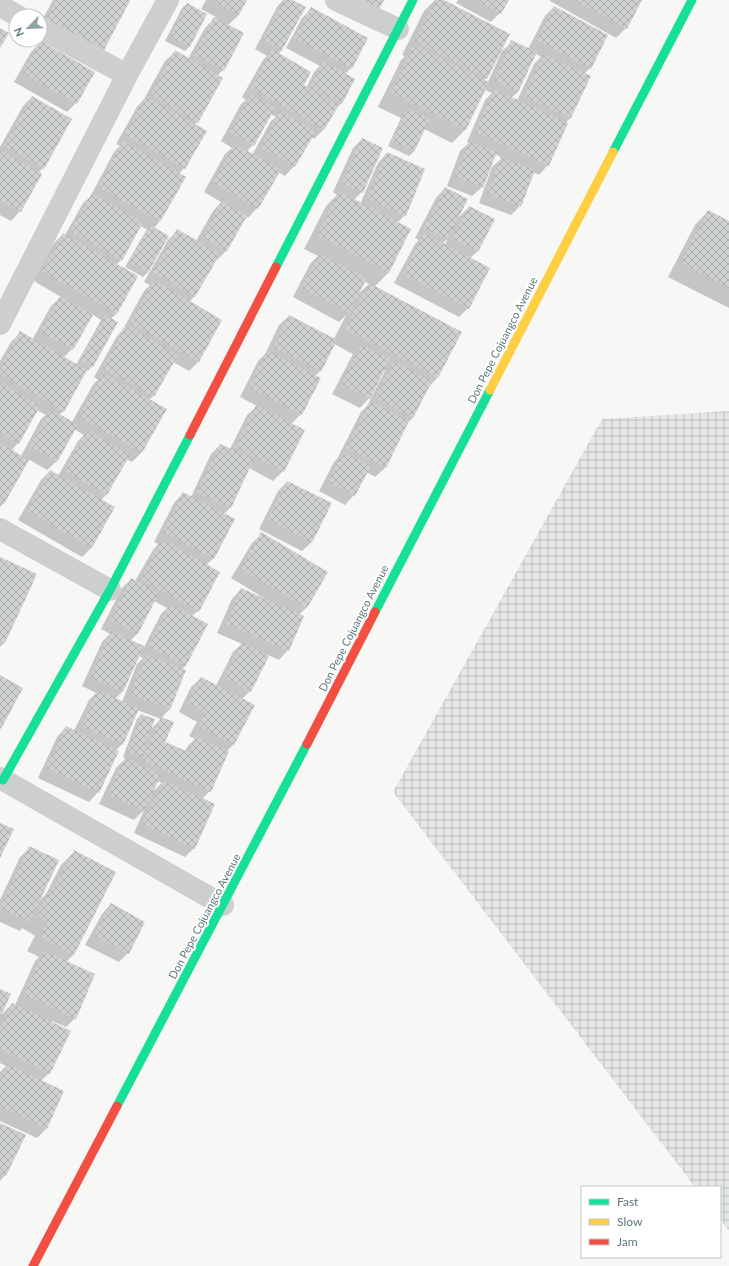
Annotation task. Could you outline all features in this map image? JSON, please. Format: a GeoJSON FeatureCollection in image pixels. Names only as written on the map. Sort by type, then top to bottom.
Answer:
{"type":"FeatureCollection","features":[{"type":"Feature","properties":{"kind":"street"},"geometry":{"type":"LineString","coordinates":[[0,324],[127,75],[168,0]]}},
{"type":"Feature","properties":{"kind":"street"},"geometry":{"type":"LineString","coordinates":[[336,0],[398,29]]}},
{"type":"Feature","properties":{"kind":"street"},"geometry":{"type":"LineString","coordinates":[[223,905],[1,779],[110,590],[413,0]]}},
{"type":"Feature","properties":{"kind":"street","name":"Don Pepe Cojuangco Avenue"},"geometry":{"type":"LineString","coordinates":[[33,1266],[223,905],[692,0]]}},
{"type":"Feature","properties":{"kind":"street"},"geometry":{"type":"LineString","coordinates":[[48,32],[127,75]]}},
{"type":"Feature","properties":{"kind":"street"},"geometry":{"type":"LineString","coordinates":[[0,529],[110,590]]}},
{"type":"Feature","properties":{"kind":"shaded area"},"geometry":{"type":"Polygon","coordinates":[[[729,411],[729,1231],[721,1220],[721,1186],[694,1186],[393,792],[602,419],[729,411]]]}},
{"type":"Feature","properties":{"kind":"building"},"geometry":{"type":"Polygon","coordinates":[[[56,0],[130,1],[103,52],[48,23],[48,15],[56,0]]]}},
{"type":"Feature","properties":{"kind":"building"},"geometry":{"type":"Polygon","coordinates":[[[211,0],[247,0],[239,15],[211,0]]]}},
{"type":"Feature","properties":{"kind":"building"},"geometry":{"type":"Polygon","coordinates":[[[284,0],[293,0],[306,7],[282,50],[263,40],[284,0]]]}},
{"type":"Feature","properties":{"kind":"building"},"geometry":{"type":"Polygon","coordinates":[[[352,0],[384,0],[377,13],[352,0]]]}},
{"type":"Feature","properties":{"kind":"building"},"geometry":{"type":"Polygon","coordinates":[[[436,0],[444,0],[510,34],[487,79],[415,41],[436,0]]]}},
{"type":"Feature","properties":{"kind":"building"},"geometry":{"type":"Polygon","coordinates":[[[476,0],[509,0],[501,14],[476,0]]]}},
{"type":"Feature","properties":{"kind":"building"},"geometry":{"type":"Polygon","coordinates":[[[573,0],[642,0],[627,29],[573,0]]]}},
{"type":"Feature","properties":{"kind":"building"},"geometry":{"type":"Polygon","coordinates":[[[187,3],[207,14],[190,47],[169,36],[187,3]]]}},
{"type":"Feature","properties":{"kind":"building"},"geometry":{"type":"Polygon","coordinates":[[[554,6],[608,35],[591,69],[537,40],[554,6]]]}},
{"type":"Feature","properties":{"kind":"building"},"geometry":{"type":"Polygon","coordinates":[[[311,7],[368,38],[352,69],[294,38],[311,7]]]}},
{"type":"Feature","properties":{"kind":"building"},"geometry":{"type":"Polygon","coordinates":[[[214,17],[244,33],[224,71],[194,55],[214,17]]]}},
{"type":"Feature","properties":{"kind":"building"},"geometry":{"type":"Polygon","coordinates":[[[0,28],[8,32],[8,35],[0,48],[0,28]]]}},
{"type":"Feature","properties":{"kind":"building"},"geometry":{"type":"Polygon","coordinates":[[[511,40],[537,52],[518,92],[494,80],[511,40]]]}},
{"type":"Feature","properties":{"kind":"building"},"geometry":{"type":"Polygon","coordinates":[[[48,45],[95,72],[77,104],[22,73],[37,48],[48,48],[48,45]]]}},
{"type":"Feature","properties":{"kind":"building"},"geometry":{"type":"Polygon","coordinates":[[[414,45],[489,82],[466,130],[391,93],[414,45]]]}},
{"type":"Feature","properties":{"kind":"building"},"geometry":{"type":"Polygon","coordinates":[[[272,49],[311,72],[304,85],[339,105],[324,130],[251,88],[272,49]]]}},
{"type":"Feature","properties":{"kind":"building"},"geometry":{"type":"Polygon","coordinates":[[[175,50],[223,78],[198,123],[150,95],[175,50]]]}},
{"type":"Feature","properties":{"kind":"building"},"geometry":{"type":"Polygon","coordinates":[[[543,54],[591,76],[571,118],[524,97],[543,54]]]}},
{"type":"Feature","properties":{"kind":"building"},"geometry":{"type":"Polygon","coordinates":[[[324,61],[355,79],[342,104],[310,87],[324,61]]]}},
{"type":"Feature","properties":{"kind":"building"},"geometry":{"type":"Polygon","coordinates":[[[494,89],[568,123],[549,166],[475,132],[494,89]]]}},
{"type":"Feature","properties":{"kind":"building"},"geometry":{"type":"Polygon","coordinates":[[[251,94],[275,108],[254,146],[229,132],[251,94]]]}},
{"type":"Feature","properties":{"kind":"building"},"geometry":{"type":"Polygon","coordinates":[[[32,96],[72,119],[44,169],[4,146],[32,96]]]}},
{"type":"Feature","properties":{"kind":"building"},"geometry":{"type":"Polygon","coordinates":[[[146,96],[207,131],[185,169],[125,134],[146,96]]]}},
{"type":"Feature","properties":{"kind":"building"},"geometry":{"type":"Polygon","coordinates":[[[407,108],[430,119],[414,152],[391,141],[407,108]]]}},
{"type":"Feature","properties":{"kind":"building"},"geometry":{"type":"Polygon","coordinates":[[[280,111],[316,131],[295,167],[260,147],[280,111]]]}},
{"type":"Feature","properties":{"kind":"building"},"geometry":{"type":"Polygon","coordinates":[[[362,138],[383,148],[363,193],[342,183],[362,138]]]}},
{"type":"Feature","properties":{"kind":"building"},"geometry":{"type":"Polygon","coordinates":[[[123,141],[186,177],[160,222],[98,187],[123,141]]]}},
{"type":"Feature","properties":{"kind":"building"},"geometry":{"type":"Polygon","coordinates":[[[469,141],[497,152],[483,188],[455,177],[469,141]]]}},
{"type":"Feature","properties":{"kind":"building"},"geometry":{"type":"Polygon","coordinates":[[[235,144],[281,170],[258,209],[213,183],[235,144]]]}},
{"type":"Feature","properties":{"kind":"building"},"geometry":{"type":"Polygon","coordinates":[[[0,150],[42,174],[21,212],[0,200],[0,150]]]}},
{"type":"Feature","properties":{"kind":"building"},"geometry":{"type":"Polygon","coordinates":[[[387,152],[425,169],[406,216],[367,199],[387,152]]]}},
{"type":"Feature","properties":{"kind":"building"},"geometry":{"type":"Polygon","coordinates":[[[501,157],[535,170],[521,207],[487,193],[501,157]]]}},
{"type":"Feature","properties":{"kind":"building"},"geometry":{"type":"Polygon","coordinates":[[[445,187],[468,199],[447,240],[424,228],[445,187]]]}},
{"type":"Feature","properties":{"kind":"building"},"geometry":{"type":"Polygon","coordinates":[[[339,191],[411,229],[389,273],[317,235],[339,191]]]}},
{"type":"Feature","properties":{"kind":"building"},"geometry":{"type":"Polygon","coordinates":[[[92,193],[143,222],[122,261],[70,231],[92,193]]]}},
{"type":"Feature","properties":{"kind":"building"},"geometry":{"type":"Polygon","coordinates":[[[222,201],[247,216],[227,251],[202,237],[222,201]]]}},
{"type":"Feature","properties":{"kind":"building"},"geometry":{"type":"Polygon","coordinates":[[[469,206],[495,219],[478,252],[452,238],[469,206]]]}},
{"type":"Feature","properties":{"kind":"building"},"geometry":{"type":"Polygon","coordinates":[[[708,210],[729,221],[729,288],[681,263],[708,210]]]}},
{"type":"Feature","properties":{"kind":"building"},"geometry":{"type":"Polygon","coordinates":[[[150,225],[169,236],[148,273],[129,262],[150,225]]]}},
{"type":"Feature","properties":{"kind":"building"},"geometry":{"type":"Polygon","coordinates":[[[177,229],[220,254],[195,297],[153,272],[177,229]]]}},
{"type":"Feature","properties":{"kind":"building"},"geometry":{"type":"Polygon","coordinates":[[[63,233],[138,276],[117,314],[41,271],[63,233]]]}},
{"type":"Feature","properties":{"kind":"building"},"geometry":{"type":"Polygon","coordinates":[[[424,233],[490,268],[469,309],[403,274],[424,233]]]}},
{"type":"Feature","properties":{"kind":"building"},"geometry":{"type":"Polygon","coordinates":[[[319,254],[367,278],[349,313],[301,288],[319,254]]]}},
{"type":"Feature","properties":{"kind":"building"},"geometry":{"type":"Polygon","coordinates":[[[154,280],[222,320],[199,362],[130,323],[154,280]]]}},
{"type":"Feature","properties":{"kind":"building"},"geometry":{"type":"Polygon","coordinates":[[[369,283],[462,332],[438,378],[345,329],[369,283]]]}},
{"type":"Feature","properties":{"kind":"building"},"geometry":{"type":"Polygon","coordinates":[[[60,296],[93,315],[73,350],[40,331],[60,296]]]}},
{"type":"Feature","properties":{"kind":"building"},"geometry":{"type":"Polygon","coordinates":[[[105,315],[118,322],[93,367],[80,360],[105,315]]]}},
{"type":"Feature","properties":{"kind":"building"},"geometry":{"type":"Polygon","coordinates":[[[289,315],[337,340],[321,372],[273,347],[289,315]]]}},
{"type":"Feature","properties":{"kind":"building"},"geometry":{"type":"Polygon","coordinates":[[[126,325],[178,355],[154,397],[103,368],[126,325]]]}},
{"type":"Feature","properties":{"kind":"building"},"geometry":{"type":"Polygon","coordinates":[[[20,331],[87,370],[64,412],[0,374],[0,367],[20,331]]]}},
{"type":"Feature","properties":{"kind":"building"},"geometry":{"type":"Polygon","coordinates":[[[361,345],[390,359],[370,399],[341,384],[361,345]]]}},
{"type":"Feature","properties":{"kind":"building"},"geometry":{"type":"Polygon","coordinates":[[[267,350],[321,378],[302,415],[249,387],[267,350]]]}},
{"type":"Feature","properties":{"kind":"building"},"geometry":{"type":"Polygon","coordinates":[[[394,361],[432,381],[413,418],[375,398],[394,361]]]}},
{"type":"Feature","properties":{"kind":"building"},"geometry":{"type":"Polygon","coordinates":[[[103,373],[167,409],[142,453],[79,417],[103,373]]]}},
{"type":"Feature","properties":{"kind":"building"},"geometry":{"type":"Polygon","coordinates":[[[0,383],[40,406],[19,444],[0,433],[0,383]]]}},
{"type":"Feature","properties":{"kind":"building"},"geometry":{"type":"Polygon","coordinates":[[[370,401],[409,421],[386,468],[346,448],[370,401]]]}},
{"type":"Feature","properties":{"kind":"building"},"geometry":{"type":"Polygon","coordinates":[[[256,405],[305,430],[284,472],[235,447],[256,405]]]}},
{"type":"Feature","properties":{"kind":"building"},"geometry":{"type":"Polygon","coordinates":[[[51,409],[78,425],[57,462],[30,446],[51,409]]]}},
{"type":"Feature","properties":{"kind":"building"},"geometry":{"type":"Polygon","coordinates":[[[87,430],[130,455],[107,495],[64,471],[87,430]]]}},
{"type":"Feature","properties":{"kind":"building"},"geometry":{"type":"Polygon","coordinates":[[[0,443],[29,460],[4,504],[0,502],[0,443]]]}},
{"type":"Feature","properties":{"kind":"building"},"geometry":{"type":"Polygon","coordinates":[[[220,444],[254,459],[231,508],[197,492],[220,444]]]}},
{"type":"Feature","properties":{"kind":"building"},"geometry":{"type":"Polygon","coordinates":[[[343,452],[371,466],[355,496],[328,482],[343,452]]]}},
{"type":"Feature","properties":{"kind":"building"},"geometry":{"type":"Polygon","coordinates":[[[50,470],[115,507],[92,548],[27,511],[50,470]]]}},
{"type":"Feature","properties":{"kind":"building"},"geometry":{"type":"Polygon","coordinates":[[[287,481],[332,503],[312,543],[268,520],[287,481]]]}},
{"type":"Feature","properties":{"kind":"building"},"geometry":{"type":"Polygon","coordinates":[[[183,492],[235,519],[214,559],[163,532],[183,492]]]}},
{"type":"Feature","properties":{"kind":"building"},"geometry":{"type":"Polygon","coordinates":[[[261,532],[328,572],[307,608],[240,569],[261,532]]]}},
{"type":"Feature","properties":{"kind":"building"},"geometry":{"type":"Polygon","coordinates":[[[162,539],[220,572],[199,612],[140,579],[162,539]]]}},
{"type":"Feature","properties":{"kind":"building"},"geometry":{"type":"Polygon","coordinates":[[[0,557],[37,574],[5,643],[0,640],[0,557]]]}},
{"type":"Feature","properties":{"kind":"building"},"geometry":{"type":"Polygon","coordinates":[[[131,578],[159,593],[138,634],[110,620],[131,578]]]}},
{"type":"Feature","properties":{"kind":"building"},"geometry":{"type":"Polygon","coordinates":[[[241,588],[304,616],[289,651],[226,624],[241,588]]]}},
{"type":"Feature","properties":{"kind":"building"},"geometry":{"type":"Polygon","coordinates":[[[170,604],[208,624],[186,666],[148,646],[170,604]]]}},
{"type":"Feature","properties":{"kind":"building"},"geometry":{"type":"Polygon","coordinates":[[[111,631],[144,646],[123,692],[90,677],[111,631]]]}},
{"type":"Feature","properties":{"kind":"building"},"geometry":{"type":"Polygon","coordinates":[[[242,642],[269,656],[251,692],[224,678],[242,642]]]}},
{"type":"Feature","properties":{"kind":"building"},"geometry":{"type":"Polygon","coordinates":[[[146,654],[186,670],[170,710],[130,694],[146,654]]]}},
{"type":"Feature","properties":{"kind":"building"},"geometry":{"type":"Polygon","coordinates":[[[0,675],[23,688],[1,729],[0,728],[0,675]]]}},
{"type":"Feature","properties":{"kind":"building"},"geometry":{"type":"Polygon","coordinates":[[[201,677],[255,705],[234,745],[198,726],[205,712],[187,703],[201,677]]]}},
{"type":"Feature","properties":{"kind":"building"},"geometry":{"type":"Polygon","coordinates":[[[98,690],[139,709],[123,745],[81,726],[98,690]]]}},
{"type":"Feature","properties":{"kind":"building"},"geometry":{"type":"Polygon","coordinates":[[[141,714],[155,719],[141,758],[127,752],[141,714]]]}},
{"type":"Feature","properties":{"kind":"building"},"geometry":{"type":"Polygon","coordinates":[[[161,717],[174,722],[165,742],[189,752],[196,736],[229,751],[211,792],[142,760],[161,717]]]}},
{"type":"Feature","properties":{"kind":"building"},"geometry":{"type":"Polygon","coordinates":[[[66,726],[119,751],[99,793],[46,768],[66,726]]]}},
{"type":"Feature","properties":{"kind":"building"},"geometry":{"type":"Polygon","coordinates":[[[125,757],[161,775],[144,811],[108,794],[125,757]]]}},
{"type":"Feature","properties":{"kind":"building"},"geometry":{"type":"Polygon","coordinates":[[[163,780],[215,804],[195,849],[142,824],[163,780]]]}},
{"type":"Feature","properties":{"kind":"building"},"geometry":{"type":"Polygon","coordinates":[[[0,823],[14,829],[0,858],[0,823]]]}},
{"type":"Feature","properties":{"kind":"building"},"geometry":{"type":"Polygon","coordinates":[[[29,846],[59,860],[30,922],[0,908],[29,846]]]}},
{"type":"Feature","properties":{"kind":"building"},"geometry":{"type":"Polygon","coordinates":[[[74,850],[116,872],[74,955],[40,937],[48,922],[36,915],[52,887],[54,888],[74,850]]]}},
{"type":"Feature","properties":{"kind":"building"},"geometry":{"type":"Polygon","coordinates":[[[111,903],[145,922],[129,954],[94,936],[111,903]]]}},
{"type":"Feature","properties":{"kind":"building"},"geometry":{"type":"Polygon","coordinates":[[[44,951],[95,974],[76,1019],[24,995],[44,951]]]}},
{"type":"Feature","properties":{"kind":"building"},"geometry":{"type":"Polygon","coordinates":[[[0,989],[11,994],[0,1018],[0,989]]]}},
{"type":"Feature","properties":{"kind":"building"},"geometry":{"type":"Polygon","coordinates":[[[12,1003],[71,1031],[50,1074],[0,1049],[0,1028],[12,1003]]]}},
{"type":"Feature","properties":{"kind":"building"},"geometry":{"type":"Polygon","coordinates":[[[7,1064],[64,1091],[47,1129],[0,1107],[0,1079],[7,1064]]]}},
{"type":"Feature","properties":{"kind":"building"},"geometry":{"type":"Polygon","coordinates":[[[0,1123],[26,1135],[6,1176],[0,1173],[0,1123]]]}},
{"type":"Feature","properties":{"kind":"traffic: fast"},"geometry":{"type":"LineString","coordinates":[[276,267],[413,0]]}},
{"type":"Feature","properties":{"kind":"traffic: fast"},"geometry":{"type":"LineString","coordinates":[[613,152],[692,0]]}},
{"type":"Feature","properties":{"kind":"traffic: fast"},"geometry":{"type":"LineString","coordinates":[[375,612],[490,390]]}},
{"type":"Feature","properties":{"kind":"traffic: fast"},"geometry":{"type":"LineString","coordinates":[[3,780],[110,590],[190,435]]}},
{"type":"Feature","properties":{"kind":"traffic: fast"},"geometry":{"type":"LineString","coordinates":[[117,1106],[307,744]]}},
{"type":"Feature","properties":{"kind":"traffic: slow"},"geometry":{"type":"LineString","coordinates":[[490,390],[613,152]]}},
{"type":"Feature","properties":{"kind":"traffic: jam"},"geometry":{"type":"LineString","coordinates":[[190,435],[276,267]]}},
{"type":"Feature","properties":{"kind":"traffic: jam"},"geometry":{"type":"LineString","coordinates":[[307,744],[375,612]]}},
{"type":"Feature","properties":{"kind":"traffic: jam"},"geometry":{"type":"LineString","coordinates":[[33,1266],[117,1106]]}}]}
